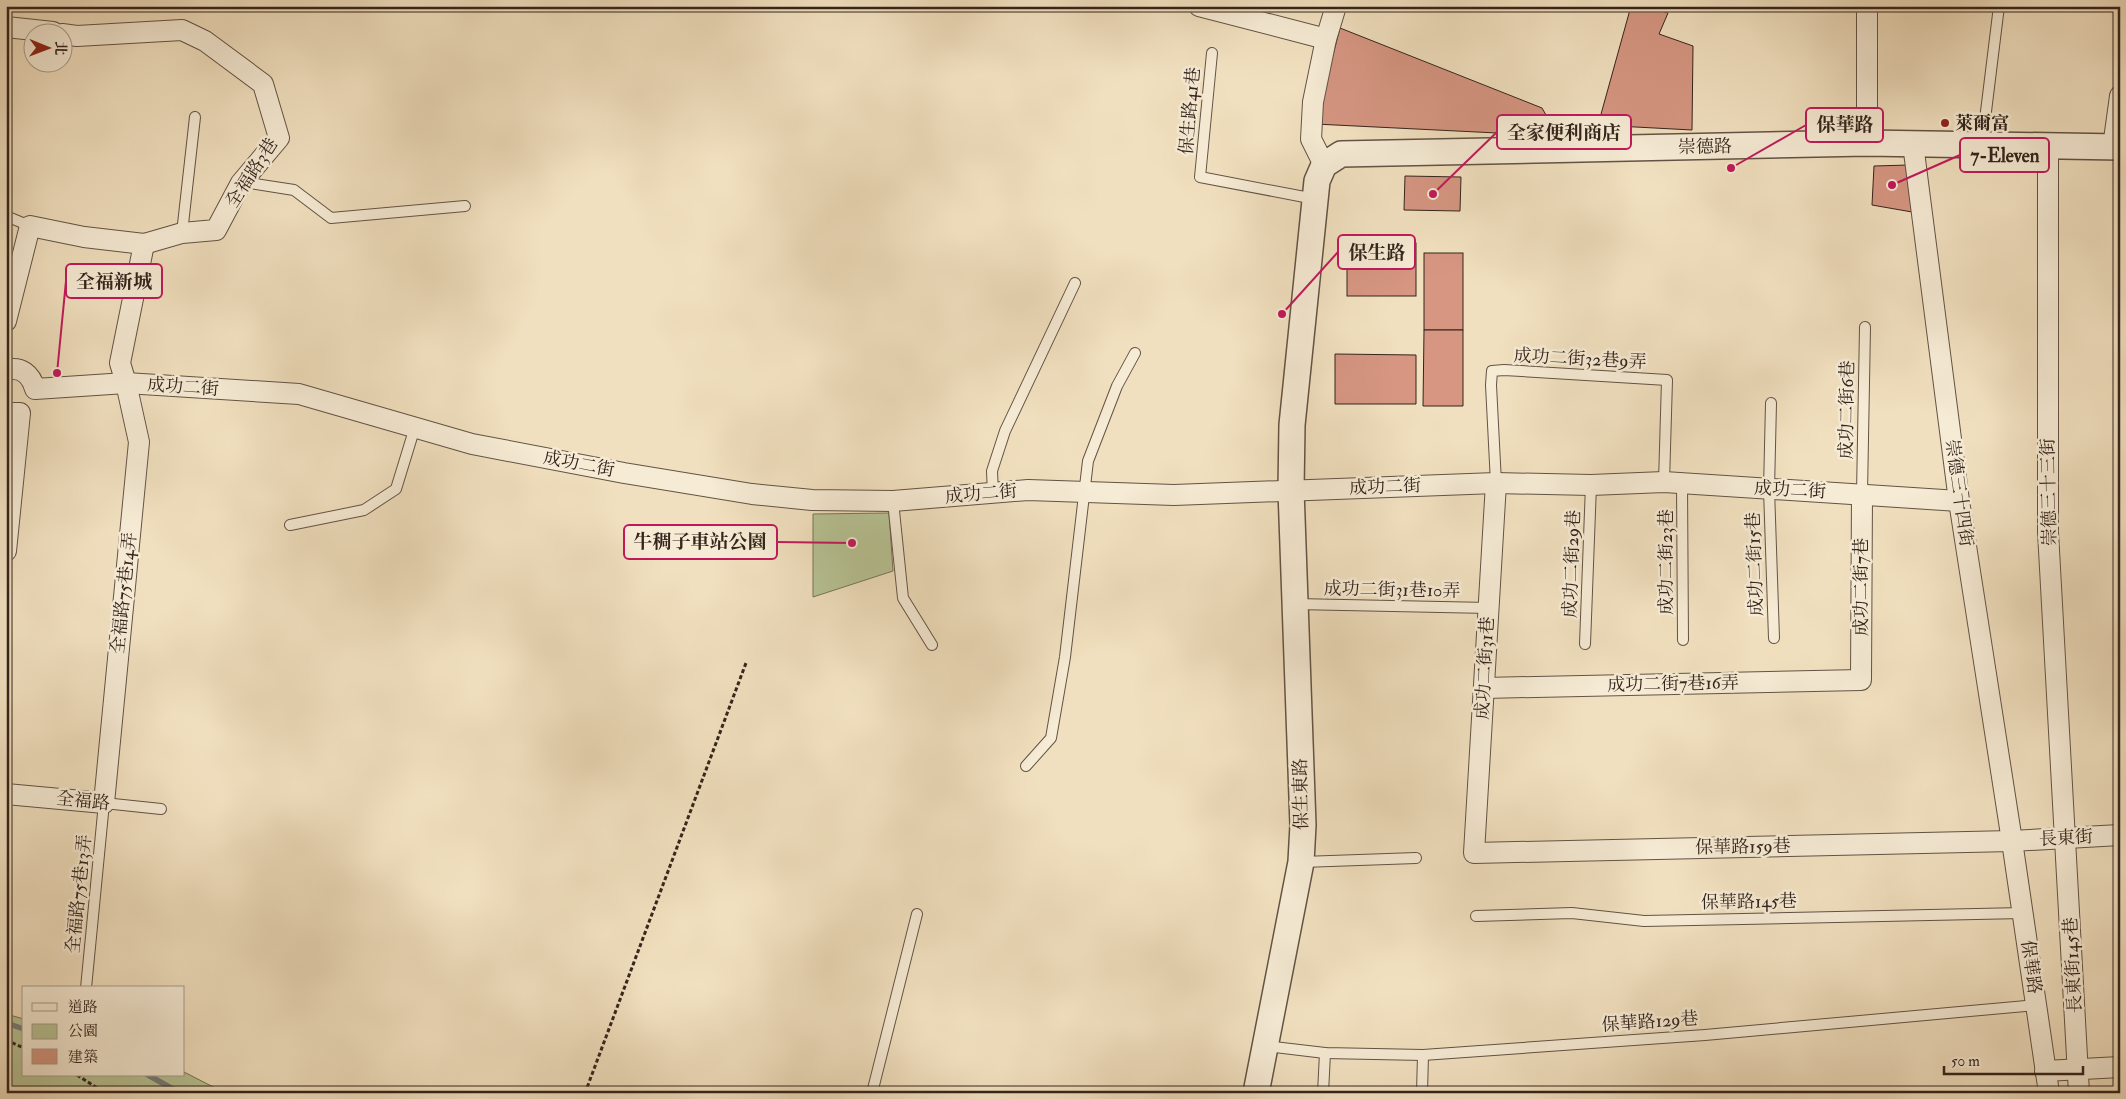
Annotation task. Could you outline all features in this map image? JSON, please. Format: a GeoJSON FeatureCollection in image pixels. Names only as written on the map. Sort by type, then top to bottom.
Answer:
{"type":"FeatureCollection","features":[{"type":"Feature","properties":{"kind":"street"},"geometry":{"type":"LineString","coordinates":[[1199,6],[1326,39]]}},
{"type":"Feature","properties":{"kind":"street"},"geometry":{"type":"LineString","coordinates":[[1324,165],[1311,139],[1313,102],[1326,39],[1336,6]]}},
{"type":"Feature","properties":{"kind":"street"},"geometry":{"type":"LineString","coordinates":[[1867,6],[1867,143]]}},
{"type":"Feature","properties":{"kind":"street"},"geometry":{"type":"LineString","coordinates":[[6,27],[22,29]]}},
{"type":"Feature","properties":{"kind":"street","name":"全福路3巷"},"geometry":{"type":"LineString","coordinates":[[30,226],[84,237],[144,244],[182,233],[216,230],[243,182],[279,138],[263,84],[205,41],[182,30],[72,35]]}},
{"type":"Feature","properties":{"kind":"street"},"geometry":{"type":"LineString","coordinates":[[2116,147],[2120,96]]}},
{"type":"Feature","properties":{"kind":"street","name":"崇德路"},"geometry":{"type":"LineString","coordinates":[[1324,165],[1341,154],[1867,143],[2116,147]]}},
{"type":"Feature","properties":{"kind":"street","name":"崇德三十四街"},"geometry":{"type":"LineString","coordinates":[[1913,144],[1959,501],[2012,841]]}},
{"type":"Feature","properties":{"kind":"street","name":"崇德三十三街"},"geometry":{"type":"LineString","coordinates":[[2048,146],[2048,532],[2065,838]]}},
{"type":"Feature","properties":{"kind":"street","name":"保生東路"},"geometry":{"type":"LineString","coordinates":[[1256,1093],[1301,862],[1303,824],[1291,490],[1292,426],[1317,181],[1324,165]]}},
{"type":"Feature","properties":{"kind":"street"},"geometry":{"type":"LineString","coordinates":[[6,321],[30,226]]}},
{"type":"Feature","properties":{"kind":"street","name":"全福路75巷14弄"},"geometry":{"type":"LineString","coordinates":[[104,803],[139,442],[120,363],[144,244]]}},
{"type":"Feature","properties":{"kind":"street"},"geometry":{"type":"LineString","coordinates":[[6,551],[13,413],[32,404],[36,389],[30,376],[15,370]]}},
{"type":"Feature","properties":{"kind":"street","name":"成功二街"},"geometry":{"type":"LineString","coordinates":[[36,389],[126,383],[299,394],[482,446],[624,473],[742,492],[812,500],[892,501],[1028,490],[1174,496],[1496,483],[1591,484],[1673,482],[1959,501]]}},
{"type":"Feature","properties":{"kind":"street","name":"成功二街31巷"},"geometry":{"type":"LineString","coordinates":[[1474,853],[1496,483]]}},
{"type":"Feature","properties":{"kind":"street","name":"成功二街7巷"},"geometry":{"type":"LineString","coordinates":[[1861,680],[1862,494]]}},
{"type":"Feature","properties":{"kind":"street","name":"成功二街7巷16弄"},"geometry":{"type":"LineString","coordinates":[[1484,688],[1861,680]]}},
{"type":"Feature","properties":{"kind":"street","name":"全福路"},"geometry":{"type":"LineString","coordinates":[[6,794],[104,803]]}},
{"type":"Feature","properties":{"kind":"street","name":"長東街"},"geometry":{"type":"LineString","coordinates":[[2012,841],[2120,835]]}},
{"type":"Feature","properties":{"kind":"street","name":"長東街145巷"},"geometry":{"type":"LineString","coordinates":[[2065,838],[2079,1093]]}},
{"type":"Feature","properties":{"kind":"street","name":"保華路159巷"},"geometry":{"type":"LineString","coordinates":[[1474,853],[2012,841]]}},
{"type":"Feature","properties":{"kind":"street","name":"保華路"},"geometry":{"type":"LineString","coordinates":[[2012,841],[2048,1093]]}},
{"type":"Feature","properties":{"kind":"street"},"geometry":{"type":"LineString","coordinates":[[2045,1071],[2120,1066]]}},
{"type":"Feature","properties":{"kind":"lane"},"geometry":{"type":"LineString","coordinates":[[1982,145],[1999,6]]}},
{"type":"Feature","properties":{"kind":"lane","name":"保生路41巷"},"geometry":{"type":"LineString","coordinates":[[1212,53],[1200,176],[1315,199]]}},
{"type":"Feature","properties":{"kind":"lane"},"geometry":{"type":"LineString","coordinates":[[182,233],[195,117]]}},
{"type":"Feature","properties":{"kind":"lane"},"geometry":{"type":"LineString","coordinates":[[243,182],[294,190],[331,218],[465,206]]}},
{"type":"Feature","properties":{"kind":"lane"},"geometry":{"type":"LineString","coordinates":[[6,216],[30,226]]}},
{"type":"Feature","properties":{"kind":"lane"},"geometry":{"type":"LineString","coordinates":[[993,494],[992,471],[1004,431],[1075,283]]}},
{"type":"Feature","properties":{"kind":"lane","name":"成功二街6巷"},"geometry":{"type":"LineString","coordinates":[[1862,494],[1865,327]]}},
{"type":"Feature","properties":{"kind":"lane"},"geometry":{"type":"LineString","coordinates":[[1026,766],[1052,738],[1066,657],[1083,492],[1088,461],[1117,386],[1135,354]]}},
{"type":"Feature","properties":{"kind":"lane","name":"成功二街32巷9弄"},"geometry":{"type":"LineString","coordinates":[[1496,483],[1490,385],[1492,371],[1667,380]]}},
{"type":"Feature","properties":{"kind":"lane","name":"成功二街23巷"},"geometry":{"type":"LineString","coordinates":[[1667,380],[1683,640]]}},
{"type":"Feature","properties":{"kind":"lane","name":"成功二街15巷"},"geometry":{"type":"LineString","coordinates":[[1770,403],[1769,489],[1774,638]]}},
{"type":"Feature","properties":{"kind":"lane"},"geometry":{"type":"LineString","coordinates":[[290,525],[364,510],[396,489],[415,427]]}},
{"type":"Feature","properties":{"kind":"lane","name":"成功二街29巷"},"geometry":{"type":"LineString","coordinates":[[1585,644],[1591,484]]}},
{"type":"Feature","properties":{"kind":"lane"},"geometry":{"type":"LineString","coordinates":[[892,501],[902,598],[932,645]]}},
{"type":"Feature","properties":{"kind":"lane","name":"成功二街31巷10弄"},"geometry":{"type":"LineString","coordinates":[[1295,604],[1489,608]]}},
{"type":"Feature","properties":{"kind":"lane","name":"全福路"},"geometry":{"type":"LineString","coordinates":[[104,803],[161,809]]}},
{"type":"Feature","properties":{"kind":"lane","name":"全福路75巷13弄"},"geometry":{"type":"LineString","coordinates":[[86,986],[104,803]]}},
{"type":"Feature","properties":{"kind":"lane"},"geometry":{"type":"LineString","coordinates":[[1301,862],[1416,858]]}},
{"type":"Feature","properties":{"kind":"lane","name":"保華路145巷"},"geometry":{"type":"LineString","coordinates":[[1476,916],[1572,913],[1644,921],[2023,913]]}},
{"type":"Feature","properties":{"kind":"lane"},"geometry":{"type":"LineString","coordinates":[[872,1093],[917,914]]}},
{"type":"Feature","properties":{"kind":"lane","name":"保華路129巷"},"geometry":{"type":"LineString","coordinates":[[1265,1046],[1325,1053],[1423,1055],[1705,1035],[2036,1005]]}},
{"type":"Feature","properties":{"kind":"lane"},"geometry":{"type":"LineString","coordinates":[[1323,1093],[1325,1053]]}},
{"type":"Feature","properties":{"kind":"lane"},"geometry":{"type":"LineString","coordinates":[[1422,1093],[1423,1055]]}},
{"type":"Feature","properties":{"kind":"path"},"geometry":{"type":"LineString","coordinates":[[585,1093],[746,663]]}},
{"type":"Feature","properties":{"kind":"path"},"geometry":{"type":"LineString","coordinates":[[6,1040],[22,1047]]}},
{"type":"Feature","properties":{"kind":"path"},"geometry":{"type":"LineString","coordinates":[[79,1076],[105,1093]]}},
{"type":"Feature","properties":{"kind":"green space"},"geometry":{"type":"Polygon","coordinates":[[[889,513],[893,571],[813,597],[813,514],[889,513]]]}},
{"type":"Feature","properties":{"kind":"green space"},"geometry":{"type":"Polygon","coordinates":[[[6,1014],[22,1018],[22,1076],[185,1076],[185,1073],[225,1093],[6,1093],[6,1014]]]}},
{"type":"Feature","properties":{"kind":"building"},"geometry":{"type":"Polygon","coordinates":[[[1631,6],[1644,6],[1668,13],[1659,34],[1693,46],[1692,130],[1598,125],[1631,6]]]}},
{"type":"Feature","properties":{"kind":"building"},"geometry":{"type":"Polygon","coordinates":[[[1340,28],[1542,108],[1558,136],[1315,124],[1340,28]]]}},
{"type":"Feature","properties":{"kind":"building"},"geometry":{"type":"Polygon","coordinates":[[[1909,165],[1912,212],[1872,205],[1874,166],[1909,165]]]}},
{"type":"Feature","properties":{"kind":"building"},"geometry":{"type":"Polygon","coordinates":[[[1405,176],[1461,177],[1460,211],[1404,210],[1405,176]]]}},
{"type":"Feature","properties":{"kind":"building"},"geometry":{"type":"Polygon","coordinates":[[[1347,243],[1416,243],[1416,296],[1347,296],[1347,243]]]}},
{"type":"Feature","properties":{"kind":"building"},"geometry":{"type":"Polygon","coordinates":[[[1424,253],[1463,253],[1463,330],[1424,330],[1424,253]]]}},
{"type":"Feature","properties":{"kind":"building"},"geometry":{"type":"Polygon","coordinates":[[[1424,330],[1463,330],[1463,406],[1423,406],[1424,330]]]}},
{"type":"Feature","properties":{"kind":"building"},"geometry":{"type":"Polygon","coordinates":[[[1335,354],[1416,355],[1416,404],[1335,404],[1335,354]]]}},
{"type":"Feature","properties":{"kind":"waterway"},"geometry":{"type":"LineString","coordinates":[[6,1023],[22,1028]]}},
{"type":"Feature","properties":{"kind":"waterway"},"geometry":{"type":"LineString","coordinates":[[150,1076],[180,1093]]}},
{"type":"Feature","properties":{"kind":"place","name":"萊爾富"},"geometry":{"type":"Point","coordinates":[1945,123]}},
{"type":"Feature","properties":{"kind":"place","name":"保華路"},"geometry":{"type":"Point","coordinates":[1731,168]}},
{"type":"Feature","properties":{"kind":"place","name":"7-Eleven"},"geometry":{"type":"Point","coordinates":[1892,185]}},
{"type":"Feature","properties":{"kind":"place","name":"全家便利商店"},"geometry":{"type":"Point","coordinates":[1433,194]}},
{"type":"Feature","properties":{"kind":"place","name":"保生路"},"geometry":{"type":"Point","coordinates":[1282,314]}},
{"type":"Feature","properties":{"kind":"place","name":"全福新城"},"geometry":{"type":"Point","coordinates":[57,373]}},
{"type":"Feature","properties":{"kind":"place","name":"牛稠子車站公園"},"geometry":{"type":"Point","coordinates":[852,543]}}]}
